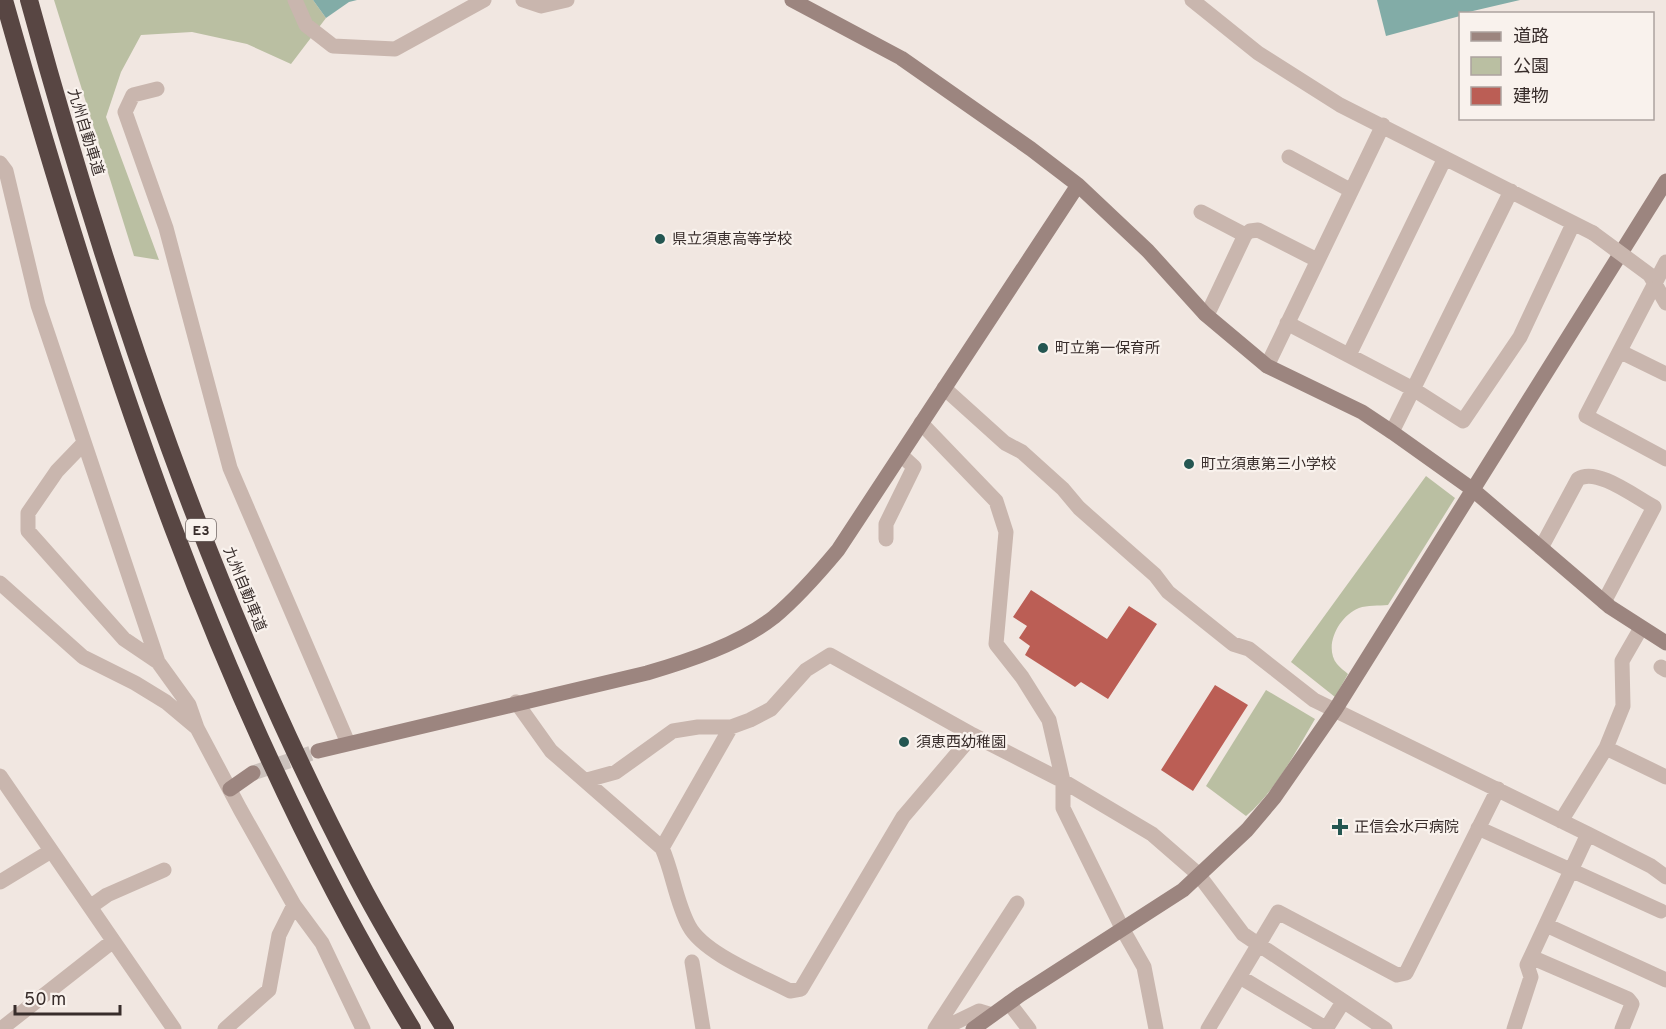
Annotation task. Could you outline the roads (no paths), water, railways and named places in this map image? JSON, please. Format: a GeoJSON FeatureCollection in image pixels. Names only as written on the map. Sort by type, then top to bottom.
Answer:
{"type":"FeatureCollection","features":[{"type":"Feature","properties":{"kind":"highway","name":"E3"},"geometry":{"type":"LineString","coordinates":[[4,0],[75,241],[145,454],[201,599],[266,755],[340,903],[410,1029]]}},
{"type":"Feature","properties":{"kind":"highway","name":"九州自動車道"},"geometry":{"type":"LineString","coordinates":[[29,0],[52,84],[119,296],[169,443],[225,593],[294,749],[357,878],[389,937],[445,1029]]}},
{"type":"Feature","properties":{"kind":"highway"},"geometry":{"type":"LineString","coordinates":[[389,937],[452,1029]]}},
{"type":"Feature","properties":{"kind":"street"},"geometry":{"type":"LineString","coordinates":[[295,0],[306,25],[333,46],[395,49],[484,0]]}},
{"type":"Feature","properties":{"kind":"street"},"geometry":{"type":"LineString","coordinates":[[523,0],[541,6],[564,3],[567,0]]}},
{"type":"Feature","properties":{"kind":"street"},"geometry":{"type":"LineString","coordinates":[[792,0],[901,58],[1031,149],[1078,186],[1148,251],[1205,314],[1267,366],[1362,412],[1392,432],[1472,489],[1604,602],[1641,628],[1665,640]]}},
{"type":"Feature","properties":{"kind":"street"},"geometry":{"type":"LineString","coordinates":[[1192,0],[1258,52],[1340,105],[1593,233],[1653,279],[1666,303]]}},
{"type":"Feature","properties":{"kind":"street"},"geometry":{"type":"LineString","coordinates":[[158,89],[133,95],[125,112],[166,228],[230,468],[348,743]]}},
{"type":"Feature","properties":{"kind":"street"},"geometry":{"type":"LineString","coordinates":[[1267,366],[1383,125]]}},
{"type":"Feature","properties":{"kind":"street"},"geometry":{"type":"LineString","coordinates":[[1289,157],[1350,190]]}},
{"type":"Feature","properties":{"kind":"street"},"geometry":{"type":"LineString","coordinates":[[1349,355],[1445,158]]}},
{"type":"Feature","properties":{"kind":"street"},"geometry":{"type":"LineString","coordinates":[[0,163],[6,171],[38,305],[158,662],[189,705],[197,728],[294,905],[322,943],[363,1029]]}},
{"type":"Feature","properties":{"kind":"street"},"geometry":{"type":"LineString","coordinates":[[973,1029],[1009,1003],[1183,890],[1246,830],[1274,798],[1335,710],[1472,489],[1574,332],[1666,181]]}},
{"type":"Feature","properties":{"kind":"street"},"geometry":{"type":"LineString","coordinates":[[318,751],[516,702],[647,673],[691,660],[772,618],[810,585],[838,550],[1078,186]]}},
{"type":"Feature","properties":{"kind":"street"},"geometry":{"type":"LineString","coordinates":[[1392,432],[1511,191]]}},
{"type":"Feature","properties":{"kind":"street"},"geometry":{"type":"LineString","coordinates":[[1201,212],[1245,235]]}},
{"type":"Feature","properties":{"kind":"street"},"geometry":{"type":"LineString","coordinates":[[1287,323],[1413,389],[1463,421],[1520,337],[1574,224]]}},
{"type":"Feature","properties":{"kind":"street"},"geometry":{"type":"LineString","coordinates":[[1205,314],[1210,309],[1245,235],[1250,231],[1258,230],[1317,260]]}},
{"type":"Feature","properties":{"kind":"street"},"geometry":{"type":"LineString","coordinates":[[1666,262],[1653,279],[1621,352],[1586,416],[1666,459]]}},
{"type":"Feature","properties":{"kind":"street"},"geometry":{"type":"LineString","coordinates":[[1621,352],[1666,374]]}},
{"type":"Feature","properties":{"kind":"street"},"geometry":{"type":"LineString","coordinates":[[944,388],[1005,443],[1022,452],[1063,489],[1079,508],[1202,620],[1233,644],[1249,649],[1314,700],[1588,834],[1651,866],[1666,877]]}},
{"type":"Feature","properties":{"kind":"street"},"geometry":{"type":"LineString","coordinates":[[921,423],[996,501],[1003,516],[1006,532],[996,644],[1022,677],[1049,720],[1063,781],[1064,808],[1123,930],[1144,967],[1155,1029]]}},
{"type":"Feature","properties":{"kind":"street"},"geometry":{"type":"LineString","coordinates":[[83,444],[57,471],[28,513],[28,531],[124,639],[158,662]]}},
{"type":"Feature","properties":{"kind":"street"},"geometry":{"type":"LineString","coordinates":[[886,539],[886,524],[914,466],[902,455]]}},
{"type":"Feature","properties":{"kind":"street"},"geometry":{"type":"LineString","coordinates":[[1541,548],[1578,479],[1586,474],[1598,476],[1654,507],[1604,602]]}},
{"type":"Feature","properties":{"kind":"street"},"geometry":{"type":"LineString","coordinates":[[0,583],[83,657],[135,683],[197,728]]}},
{"type":"Feature","properties":{"kind":"street"},"geometry":{"type":"LineString","coordinates":[[1562,821],[1606,748],[1623,706],[1622,661],[1641,628]]}},
{"type":"Feature","properties":{"kind":"street"},"geometry":{"type":"LineString","coordinates":[[587,780],[616,772],[673,731],[698,727],[731,727],[771,709],[807,670],[830,655],[973,735],[1063,781],[1152,834],[1198,874],[1236,925],[1259,946],[1385,1029]]}},
{"type":"Feature","properties":{"kind":"street"},"geometry":{"type":"LineString","coordinates":[[516,702],[551,751],[587,780],[616,809],[662,848],[671,869],[684,916],[700,941],[790,991],[801,989],[903,817],[973,735]]}},
{"type":"Feature","properties":{"kind":"street"},"geometry":{"type":"LineString","coordinates":[[662,848],[731,727]]}},
{"type":"Feature","properties":{"kind":"street"},"geometry":{"type":"LineString","coordinates":[[1606,748],[1666,777]]}},
{"type":"Feature","properties":{"kind":"street"},"geometry":{"type":"LineString","coordinates":[[230,789],[254,773]]}},
{"type":"Feature","properties":{"kind":"street"},"geometry":{"type":"LineString","coordinates":[[0,776],[174,1029]]}},
{"type":"Feature","properties":{"kind":"street"},"geometry":{"type":"LineString","coordinates":[[1216,1026],[1240,977],[1278,912],[1397,975],[1406,973],[1498,789]]}},
{"type":"Feature","properties":{"kind":"street"},"geometry":{"type":"LineString","coordinates":[[1478,828],[1661,910]]}},
{"type":"Feature","properties":{"kind":"street"},"geometry":{"type":"LineString","coordinates":[[1514,1029],[1532,977],[1527,965],[1588,834]]}},
{"type":"Feature","properties":{"kind":"street"},"geometry":{"type":"LineString","coordinates":[[0,882],[51,851]]}},
{"type":"Feature","properties":{"kind":"street"},"geometry":{"type":"LineString","coordinates":[[90,907],[107,895],[164,870]]}},
{"type":"Feature","properties":{"kind":"street"},"geometry":{"type":"LineString","coordinates":[[935,1029],[1017,903]]}},
{"type":"Feature","properties":{"kind":"street"},"geometry":{"type":"LineString","coordinates":[[227,1028],[269,990],[279,935],[294,905]]}},
{"type":"Feature","properties":{"kind":"street"},"geometry":{"type":"LineString","coordinates":[[1546,925],[1666,980]]}},
{"type":"Feature","properties":{"kind":"street"},"geometry":{"type":"LineString","coordinates":[[1,1029],[113,941]]}},
{"type":"Feature","properties":{"kind":"street"},"geometry":{"type":"LineString","coordinates":[[1531,957],[1628,999],[1632,1004],[1622,1029]]}},
{"type":"Feature","properties":{"kind":"street"},"geometry":{"type":"LineString","coordinates":[[692,962],[703,1029]]}},
{"type":"Feature","properties":{"kind":"street"},"geometry":{"type":"LineString","coordinates":[[1240,977],[1326,1029],[1343,1002]]}},
{"type":"Feature","properties":{"kind":"street"},"geometry":{"type":"LineString","coordinates":[[1009,1003],[1029,1029]]}},
{"type":"Feature","properties":{"kind":"street"},"geometry":{"type":"LineString","coordinates":[[935,1029],[948,1026],[979,1011],[992,1015]]}},
{"type":"Feature","properties":{"kind":"water"},"geometry":{"type":"Polygon","coordinates":[[[313,0],[357,0],[349,2],[326,18],[313,0]]]}},
{"type":"Feature","properties":{"kind":"water"},"geometry":{"type":"Polygon","coordinates":[[[1377,0],[1520,0],[1469,12],[1459,12],[1459,16],[1386,36],[1377,0]]]}},
{"type":"Feature","properties":{"kind":"tunnel"},"geometry":{"type":"LineString","coordinates":[[253,773],[318,751]]}},
{"type":"Feature","properties":{"kind":"place","name":"県立須恵高等学校"},"geometry":{"type":"Point","coordinates":[660,239]}},
{"type":"Feature","properties":{"kind":"place","name":"町立第一保育所"},"geometry":{"type":"Point","coordinates":[1043,348]}},
{"type":"Feature","properties":{"kind":"place","name":"町立須恵第三小学校"},"geometry":{"type":"Point","coordinates":[1189,464]}},
{"type":"Feature","properties":{"kind":"place","name":"須恵西幼稚園"},"geometry":{"type":"Point","coordinates":[904,742]}},
{"type":"Feature","properties":{"kind":"place","name":"正信会水戸病院"},"geometry":{"type":"Point","coordinates":[1340,827]}}]}
